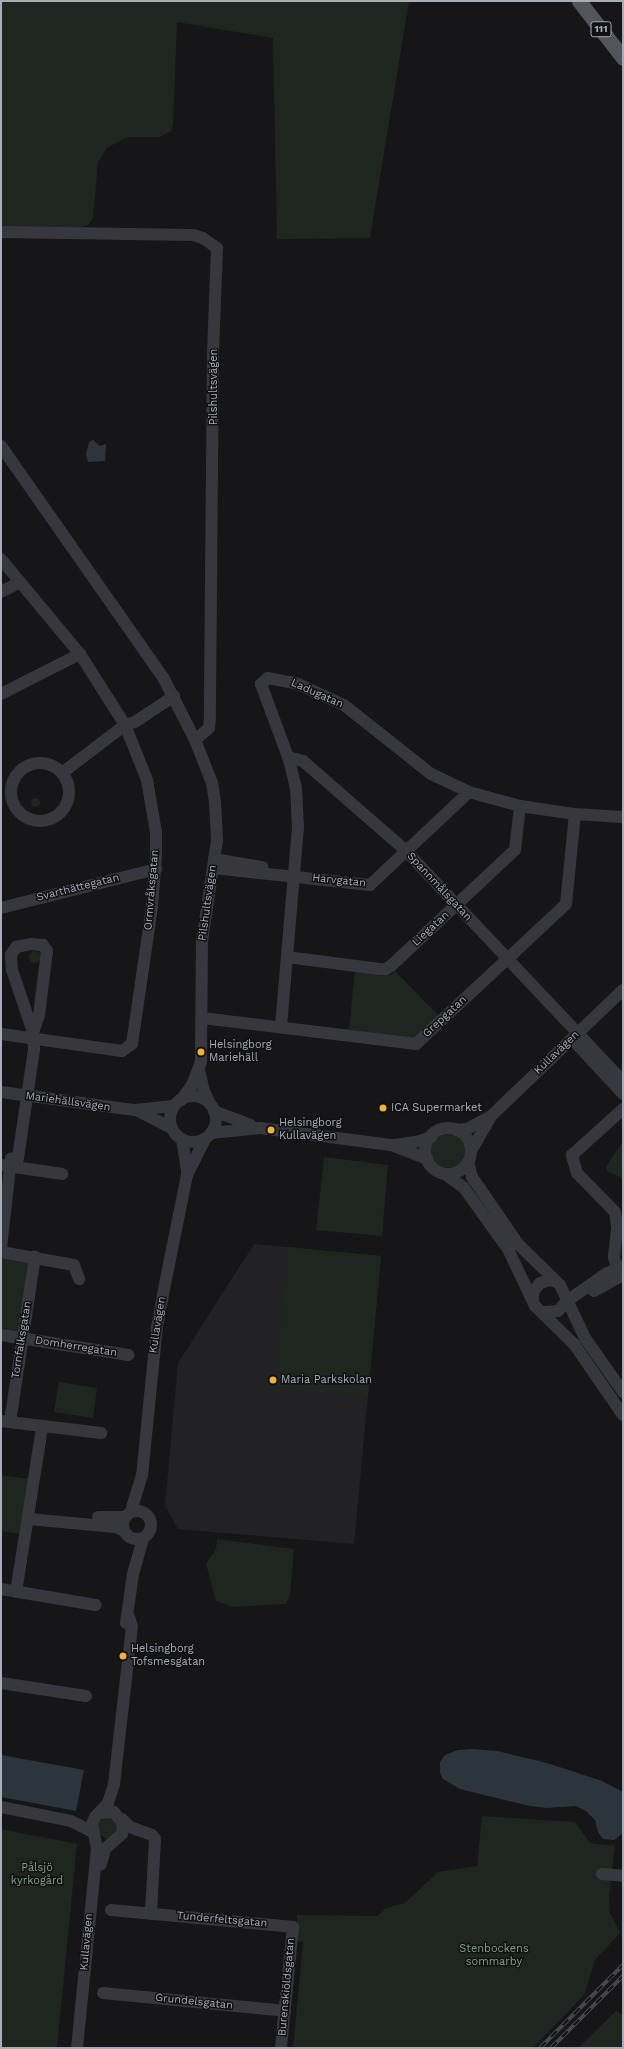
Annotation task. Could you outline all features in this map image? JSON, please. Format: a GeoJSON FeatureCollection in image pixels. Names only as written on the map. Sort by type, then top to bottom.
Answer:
{"type":"FeatureCollection","features":[{"type":"Feature","properties":{"kind":"main road","name":"111"},"geometry":{"type":"LineString","coordinates":[[579,1],[623,58]]}},
{"type":"Feature","properties":{"kind":"main road","name":"111"},"geometry":{"type":"LineString","coordinates":[[591,1],[623,42]]}},
{"type":"Feature","properties":{"kind":"street","name":"Pilshultsvägen"},"geometry":{"type":"LineString","coordinates":[[1,232],[193,235],[203,238],[217,248],[214,353],[210,718],[209,728],[195,740]]}},
{"type":"Feature","properties":{"kind":"street","name":"Pilshultsvägen"},"geometry":{"type":"LineString","coordinates":[[1,446],[172,692],[207,768],[215,802],[217,823],[214,864],[202,942],[200,1070],[204,1091],[212,1107]]}},
{"type":"Feature","properties":{"kind":"street","name":"Ormvråksgatan"},"geometry":{"type":"LineString","coordinates":[[1,559],[19,583],[47,612],[80,654],[126,725],[142,764],[152,800],[156,869],[132,1044],[122,1051],[32,1035],[1,1034]]}},
{"type":"Feature","properties":{"kind":"street"},"geometry":{"type":"LineString","coordinates":[[1,592],[19,583]]}},
{"type":"Feature","properties":{"kind":"street"},"geometry":{"type":"LineString","coordinates":[[1,693],[80,654]]}},
{"type":"Feature","properties":{"kind":"street","name":"Ladugatan"},"geometry":{"type":"LineString","coordinates":[[280,1026],[298,828],[296,788],[288,758],[260,684],[268,678],[298,684],[344,705],[431,774],[469,792],[520,806],[575,814],[623,817]]}},
{"type":"Feature","properties":{"kind":"street"},"geometry":{"type":"LineString","coordinates":[[62,773],[126,725],[135,722],[172,692]]}},
{"type":"Feature","properties":{"kind":"street","name":"Spannmålsgatan"},"geometry":{"type":"LineString","coordinates":[[288,758],[304,761],[406,851],[508,960],[575,1036]]}},
{"type":"Feature","properties":{"kind":"street"},"geometry":{"type":"LineString","coordinates":[[35,763],[45,763],[62,773],[68,784],[68,802],[61,812],[51,820],[39,822],[27,819],[6,802],[11,785],[23,767],[35,763]]}},
{"type":"Feature","properties":{"kind":"street","name":"Harvgatan"},"geometry":{"type":"LineString","coordinates":[[214,864],[284,878],[293,875],[370,885],[469,792]]}},
{"type":"Feature","properties":{"kind":"street","name":"Liegatan"},"geometry":{"type":"LineString","coordinates":[[287,957],[386,969],[515,850],[520,806]]}},
{"type":"Feature","properties":{"kind":"street","name":"Grepgatan"},"geometry":{"type":"LineString","coordinates":[[202,1018],[280,1026],[416,1044],[508,960],[566,904],[575,814]]}},
{"type":"Feature","properties":{"kind":"street","name":"Svarthättegatan"},"geometry":{"type":"LineString","coordinates":[[1,908],[156,869]]}},
{"type":"Feature","properties":{"kind":"street"},"geometry":{"type":"LineString","coordinates":[[6,1166],[18,1158],[23,1095],[34,1049],[32,1035],[12,970],[11,955],[16,947],[38,944],[46,947],[47,957],[39,1014],[32,1035]]}},
{"type":"Feature","properties":{"kind":"street","name":"Kullavägen"},"geometry":{"type":"LineString","coordinates":[[212,1107],[226,1118],[260,1128],[392,1145],[420,1142],[445,1129],[467,1129],[490,1117],[623,990]]}},
{"type":"Feature","properties":{"kind":"street"},"geometry":{"type":"LineString","coordinates":[[575,1036],[623,1081]]}},
{"type":"Feature","properties":{"kind":"street"},"geometry":{"type":"LineString","coordinates":[[575,1036],[623,1094]]}},
{"type":"Feature","properties":{"kind":"street"},"geometry":{"type":"LineString","coordinates":[[178,1103],[196,1096],[212,1107],[215,1124],[208,1136],[192,1142],[182,1139],[172,1128],[170,1118],[178,1103],[200,1070]]}},
{"type":"Feature","properties":{"kind":"street","name":"Mariehällsvägen"},"geometry":{"type":"LineString","coordinates":[[1,1092],[135,1110],[178,1103]]}},
{"type":"Feature","properties":{"kind":"street"},"geometry":{"type":"LineString","coordinates":[[544,1312],[558,1311],[567,1301],[591,1294],[621,1272],[614,1257],[617,1226],[615,1212],[577,1173],[572,1156],[623,1109]]}},
{"type":"Feature","properties":{"kind":"street","name":"Mariehällsvägen"},"geometry":{"type":"LineString","coordinates":[[135,1110],[172,1128]]}},
{"type":"Feature","properties":{"kind":"street","name":"Kullavägen"},"geometry":{"type":"LineString","coordinates":[[392,1145],[427,1160],[438,1171],[445,1174],[458,1171],[469,1156],[490,1117]]}},
{"type":"Feature","properties":{"kind":"street","name":"Kullavägen"},"geometry":{"type":"LineString","coordinates":[[77,2048],[97,1848],[92,1824],[97,1815],[108,1803],[114,1784],[123,1690],[132,1626],[129,1617],[133,1574],[143,1538],[151,1526],[147,1515],[142,1476],[160,1309],[187,1175],[208,1136],[260,1128]]}},
{"type":"Feature","properties":{"kind":"street"},"geometry":{"type":"LineString","coordinates":[[456,1130],[468,1141],[472,1178],[510,1233],[556,1282],[585,1338],[623,1392]]}},
{"type":"Feature","properties":{"kind":"street"},"geometry":{"type":"LineString","coordinates":[[427,1160],[426,1148],[431,1136]]}},
{"type":"Feature","properties":{"kind":"street","name":"Kullavägen"},"geometry":{"type":"LineString","coordinates":[[182,1139],[187,1175]]}},
{"type":"Feature","properties":{"kind":"street"},"geometry":{"type":"LineString","coordinates":[[6,1166],[62,1174]]}},
{"type":"Feature","properties":{"kind":"street"},"geometry":{"type":"LineString","coordinates":[[1,1248],[6,1166]]}},
{"type":"Feature","properties":{"kind":"street"},"geometry":{"type":"LineString","coordinates":[[445,1174],[464,1188],[508,1249],[522,1283],[532,1298],[535,1306],[544,1312],[574,1344],[623,1415]]}},
{"type":"Feature","properties":{"kind":"street"},"geometry":{"type":"LineString","coordinates":[[1,1252],[74,1265],[79,1279]]}},
{"type":"Feature","properties":{"kind":"street","name":"Tornfalksgatan"},"geometry":{"type":"LineString","coordinates":[[5,1421],[22,1339],[35,1257]]}},
{"type":"Feature","properties":{"kind":"street"},"geometry":{"type":"LineString","coordinates":[[532,1298],[533,1292],[540,1283],[550,1280],[556,1282]]}},
{"type":"Feature","properties":{"kind":"street","name":"Domherregatan"},"geometry":{"type":"LineString","coordinates":[[1,1336],[128,1355]]}},
{"type":"Feature","properties":{"kind":"street"},"geometry":{"type":"LineString","coordinates":[[5,1421],[42,1427],[101,1433]]}},
{"type":"Feature","properties":{"kind":"street"},"geometry":{"type":"LineString","coordinates":[[16,1592],[42,1427]]}},
{"type":"Feature","properties":{"kind":"street","name":"Kullavägen"},"geometry":{"type":"LineString","coordinates":[[133,1574],[126,1533],[128,1514],[142,1476]]}},
{"type":"Feature","properties":{"kind":"street"},"geometry":{"type":"LineString","coordinates":[[29,1515],[110,1518],[140,1511],[147,1515]]}},
{"type":"Feature","properties":{"kind":"street"},"geometry":{"type":"LineString","coordinates":[[29,1515],[126,1533],[135,1539],[143,1538]]}},
{"type":"Feature","properties":{"kind":"street"},"geometry":{"type":"LineString","coordinates":[[1,1589],[96,1605]]}},
{"type":"Feature","properties":{"kind":"street"},"geometry":{"type":"LineString","coordinates":[[1,1683],[86,1696]]}},
{"type":"Feature","properties":{"kind":"street","name":"Kullavägen"},"geometry":{"type":"LineString","coordinates":[[84,2048],[101,1864],[105,1850],[123,1829],[114,1784]]}},
{"type":"Feature","properties":{"kind":"street"},"geometry":{"type":"LineString","coordinates":[[1,1807],[71,1821],[94,1834],[104,1842],[141,1832]]}},
{"type":"Feature","properties":{"kind":"street"},"geometry":{"type":"LineString","coordinates":[[71,1821],[97,1815],[109,1810],[141,1832],[152,1835],[157,1844],[151,1914]]}},
{"type":"Feature","properties":{"kind":"street"},"geometry":{"type":"LineString","coordinates":[[602,1874],[623,1876]]}},
{"type":"Feature","properties":{"kind":"street","name":"Tunderfeltsgatan"},"geometry":{"type":"LineString","coordinates":[[111,1910],[293,1927]]}},
{"type":"Feature","properties":{"kind":"street","name":"Burenskiöldsgatan"},"geometry":{"type":"LineString","coordinates":[[281,2048],[293,1927]]}},
{"type":"Feature","properties":{"kind":"street","name":"Grundelsgatan"},"geometry":{"type":"LineString","coordinates":[[103,1993],[285,2011]]}},
{"type":"Feature","properties":{"kind":"shaded area"},"geometry":{"type":"Polygon","coordinates":[[[93,440],[100,446],[106,444],[105,461],[88,462],[86,454],[89,442],[93,440]]]}},
{"type":"Feature","properties":{"kind":"shaded area","name":"Maria Parkskolan"},"geometry":{"type":"Polygon","coordinates":[[[254,1244],[381,1256],[354,1544],[178,1529],[165,1506],[178,1363],[254,1244]]]}},
{"type":"Feature","properties":{"kind":"shaded area"},"geometry":{"type":"Polygon","coordinates":[[[473,1749],[497,1751],[547,1763],[602,1781],[623,1792],[623,1833],[614,1840],[603,1839],[598,1832],[595,1820],[586,1811],[576,1806],[546,1808],[530,1806],[460,1789],[443,1779],[440,1773],[440,1762],[445,1755],[458,1750],[473,1749]]]}},
{"type":"Feature","properties":{"kind":"shaded area"},"geometry":{"type":"Polygon","coordinates":[[[1,1755],[84,1770],[76,1811],[1,1797],[1,1755]]]}},
{"type":"Feature","properties":{"kind":"green space"},"geometry":{"type":"Polygon","coordinates":[[[1,1],[409,1],[370,238],[277,239],[273,38],[177,22],[173,124],[171,131],[160,137],[127,137],[107,148],[98,162],[93,218],[88,225],[82,227],[1,227],[1,1]]]}},
{"type":"Feature","properties":{"kind":"green space"},"geometry":{"type":"Polygon","coordinates":[[[35,797],[40,802],[35,807],[30,802],[35,797]]]}},
{"type":"Feature","properties":{"kind":"green space"},"geometry":{"type":"Polygon","coordinates":[[[33,951],[37,951],[41,957],[37,963],[33,963],[29,959],[29,955],[33,951]]]}},
{"type":"Feature","properties":{"kind":"green space"},"geometry":{"type":"Polygon","coordinates":[[[355,970],[391,975],[395,971],[439,1016],[414,1039],[349,1030],[355,970]]]}},
{"type":"Feature","properties":{"kind":"green space"},"geometry":{"type":"Polygon","coordinates":[[[448,1134],[454,1135],[460,1139],[464,1145],[464,1157],[460,1163],[454,1167],[448,1168],[442,1167],[436,1163],[432,1157],[431,1151],[432,1145],[436,1139],[442,1135],[448,1134]]]}},
{"type":"Feature","properties":{"kind":"green space"},"geometry":{"type":"Polygon","coordinates":[[[623,1141],[623,1178],[608,1172],[606,1167],[623,1141]]]}},
{"type":"Feature","properties":{"kind":"green space"},"geometry":{"type":"Polygon","coordinates":[[[324,1157],[388,1165],[382,1236],[316,1230],[324,1157]]]}},
{"type":"Feature","properties":{"kind":"green space"},"geometry":{"type":"Polygon","coordinates":[[[288,1247],[381,1256],[368,1397],[274,1388],[288,1247]]]}},
{"type":"Feature","properties":{"kind":"green space"},"geometry":{"type":"Polygon","coordinates":[[[1,1256],[31,1261],[18,1334],[1,1331],[1,1256]]]}},
{"type":"Feature","properties":{"kind":"green space"},"geometry":{"type":"Polygon","coordinates":[[[59,1382],[97,1388],[93,1418],[54,1412],[59,1382]]]}},
{"type":"Feature","properties":{"kind":"green space"},"geometry":{"type":"Polygon","coordinates":[[[1,1475],[30,1479],[22,1534],[1,1531],[1,1475]]]}},
{"type":"Feature","properties":{"kind":"green space"},"geometry":{"type":"Polygon","coordinates":[[[217,1539],[294,1549],[290,1596],[286,1604],[232,1607],[216,1601],[206,1564],[216,1549],[217,1539]]]}},
{"type":"Feature","properties":{"kind":"green space"},"geometry":{"type":"Polygon","coordinates":[[[110,1814],[120,1828],[110,1838],[105,1838],[98,1833],[98,1819],[110,1814]]]}},
{"type":"Feature","properties":{"kind":"green space","name":"Stenbockens sommarby"},"geometry":{"type":"Polygon","coordinates":[[[482,1816],[575,1822],[590,1843],[615,1846],[609,1897],[610,1913],[620,1933],[595,1960],[584,1995],[533,2048],[293,2048],[303,1942],[295,1941],[297,1915],[378,1916],[386,1908],[405,1903],[438,1872],[477,1866],[482,1816]]]}},
{"type":"Feature","properties":{"kind":"green space","name":"Pålsjö kyrkogård"},"geometry":{"type":"Polygon","coordinates":[[[1,1829],[77,1844],[57,2048],[1,2048],[1,1829]]]}},
{"type":"Feature","properties":{"kind":"green space"},"geometry":{"type":"Polygon","coordinates":[[[616,2011],[623,2015],[623,2048],[578,2048],[616,2011]]]}},
{"type":"Feature","properties":{"kind":"railway"},"geometry":{"type":"LineString","coordinates":[[540,2048],[623,1965]]}},
{"type":"Feature","properties":{"kind":"railway"},"geometry":{"type":"LineString","coordinates":[[551,2048],[623,1976]]}},
{"type":"Feature","properties":{"kind":"place","name":"Helsingborg Mariehäll"},"geometry":{"type":"Point","coordinates":[201,1052]}},
{"type":"Feature","properties":{"kind":"place","name":"ICA Supermarket"},"geometry":{"type":"Point","coordinates":[383,1108]}},
{"type":"Feature","properties":{"kind":"place","name":"Helsingborg Kullavägen"},"geometry":{"type":"Point","coordinates":[271,1130]}},
{"type":"Feature","properties":{"kind":"place","name":"Maria Parkskolan"},"geometry":{"type":"Point","coordinates":[273,1380]}},
{"type":"Feature","properties":{"kind":"place","name":"Helsingborg Tofsmesgatan"},"geometry":{"type":"Point","coordinates":[123,1656]}}]}
